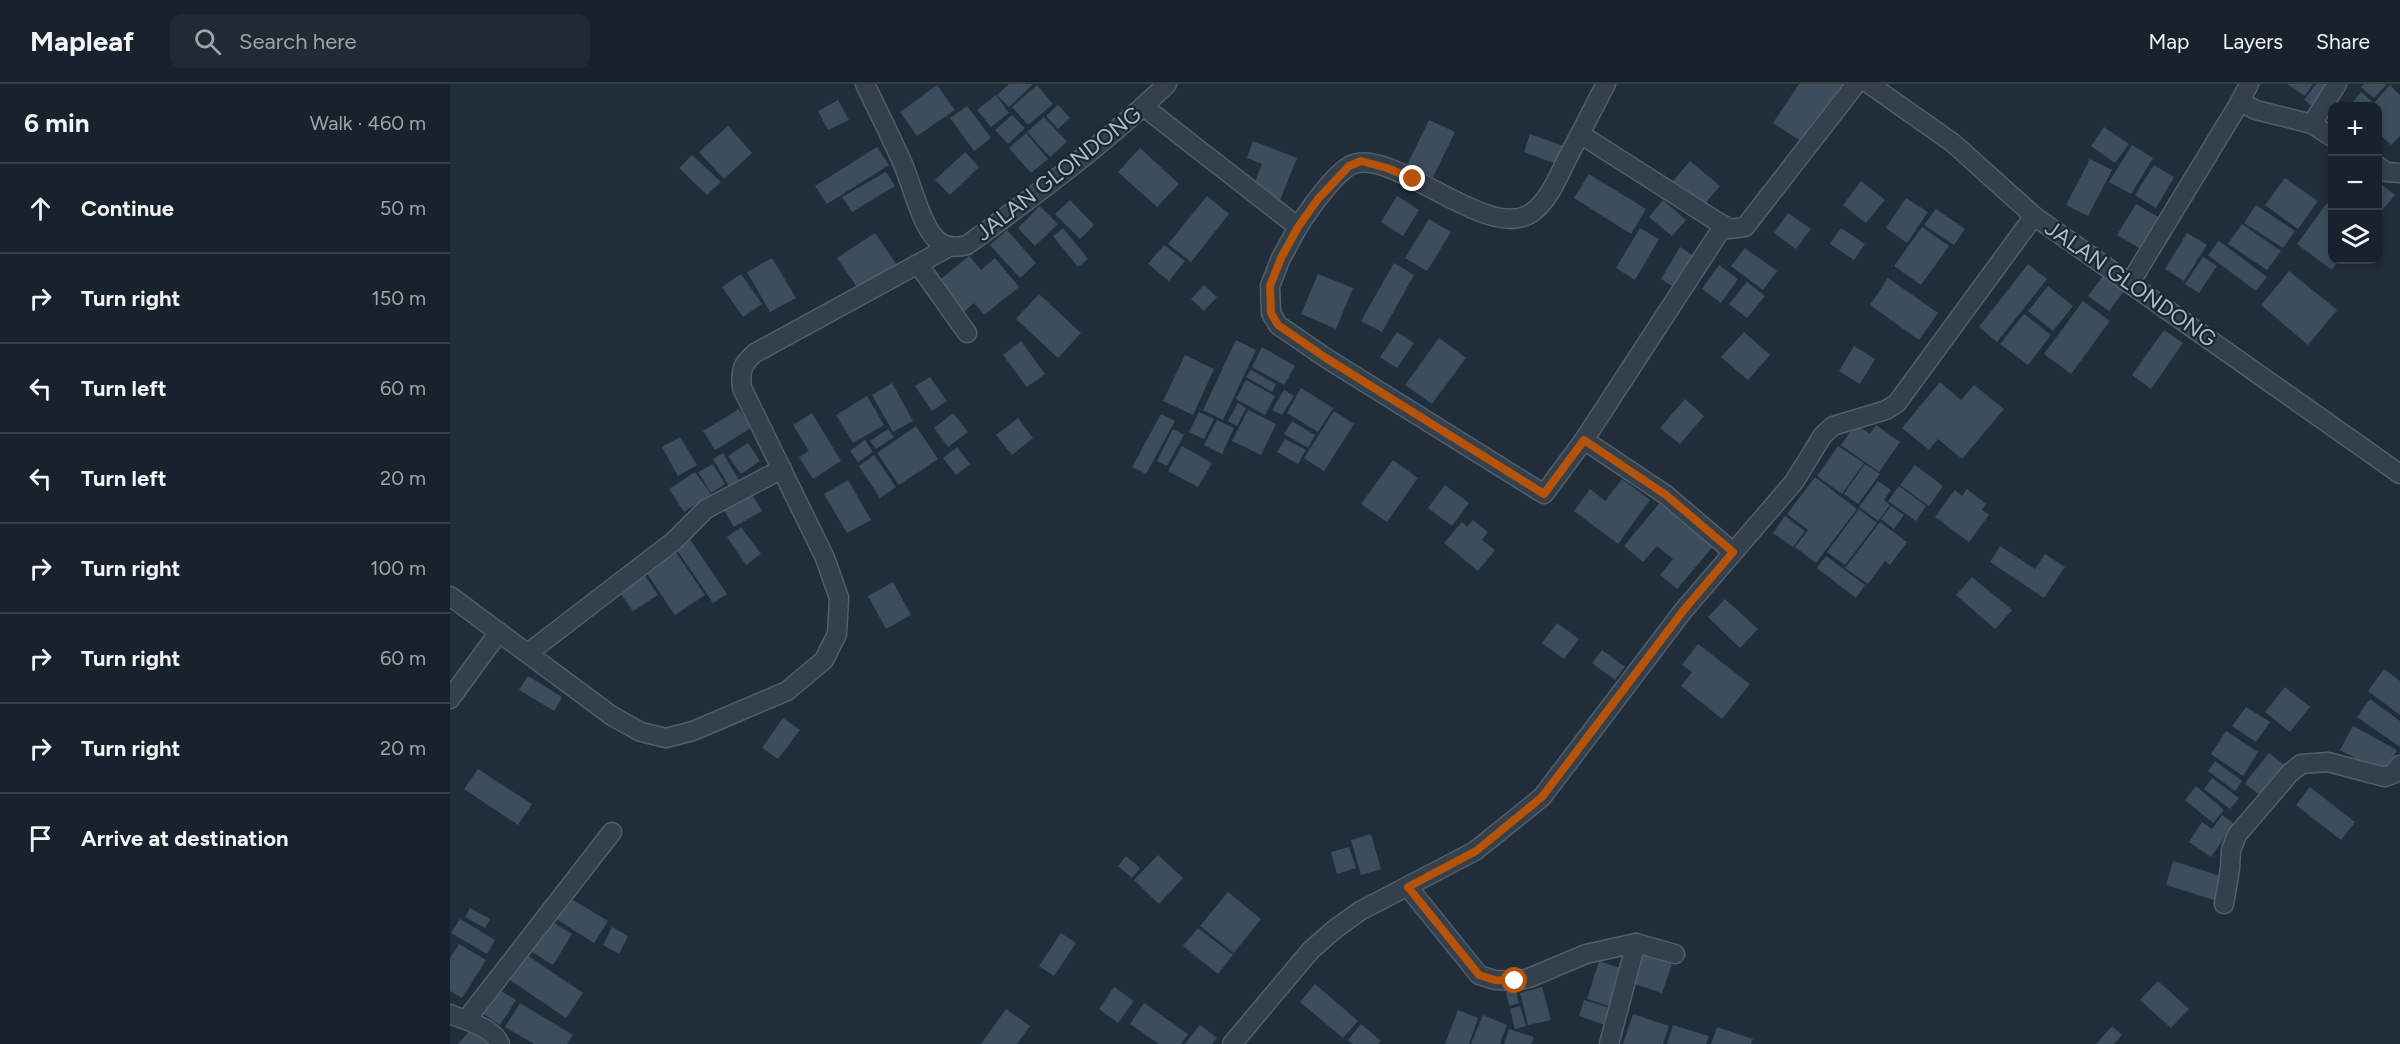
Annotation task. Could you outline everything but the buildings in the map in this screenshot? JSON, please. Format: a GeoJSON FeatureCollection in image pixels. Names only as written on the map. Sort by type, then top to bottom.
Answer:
{"type":"FeatureCollection","features":[{"type":"Feature","properties":{"kind":"street","name":"JALAN GLONDONG"},"geometry":{"type":"LineString","coordinates":[[865,84],[903,164],[929,230],[937,241],[957,248],[967,245],[1035,195],[1144,107],[1167,84]]}},
{"type":"Feature","properties":{"kind":"street"},"geometry":{"type":"LineString","coordinates":[[1606,84],[1544,199],[1533,212],[1516,218],[1498,217],[1479,212],[1387,168],[1361,161],[1349,166],[1318,199],[1298,227],[1281,258],[1270,286],[1271,313],[1278,325],[1326,358],[1544,494],[1584,440],[1724,225]]}},
{"type":"Feature","properties":{"kind":"street"},"geometry":{"type":"LineString","coordinates":[[1580,134],[1729,229],[1745,227],[1856,84]]}},
{"type":"Feature","properties":{"kind":"street","name":"JALAN GLONDONG"},"geometry":{"type":"LineString","coordinates":[[1869,84],[1953,143],[2034,216],[2226,349],[2400,474]]}},
{"type":"Feature","properties":{"kind":"street"},"geometry":{"type":"LineString","coordinates":[[2130,283],[2249,84]]}},
{"type":"Feature","properties":{"kind":"street"},"geometry":{"type":"LineString","coordinates":[[2312,124],[2337,84]]}},
{"type":"Feature","properties":{"kind":"street"},"geometry":{"type":"LineString","coordinates":[[2240,102],[2256,110],[2312,124],[2328,134]]}},
{"type":"Feature","properties":{"kind":"street"},"geometry":{"type":"LineString","coordinates":[[1144,107],[1298,227]]}},
{"type":"Feature","properties":{"kind":"street"},"geometry":{"type":"LineString","coordinates":[[2382,169],[2386,172],[2400,173]]}},
{"type":"Feature","properties":{"kind":"street"},"geometry":{"type":"LineString","coordinates":[[1232,1044],[1319,943],[1360,910],[1476,851],[1542,797],[1683,611],[1794,482],[1823,435],[1833,426],[1886,410],[1897,403],[2034,216]]}},
{"type":"Feature","properties":{"kind":"street"},"geometry":{"type":"LineString","coordinates":[[450,596],[612,716],[641,732],[666,738],[693,731],[787,691],[824,660],[837,634],[838,598],[825,558],[742,388],[740,374],[744,362],[755,353],[949,247]]}},
{"type":"Feature","properties":{"kind":"street"},"geometry":{"type":"LineString","coordinates":[[918,264],[967,333]]}},
{"type":"Feature","properties":{"kind":"street"},"geometry":{"type":"LineString","coordinates":[[1584,440],[1666,495],[1733,552]]}},
{"type":"Feature","properties":{"kind":"street"},"geometry":{"type":"LineString","coordinates":[[528,653],[674,541],[706,509],[782,469]]}},
{"type":"Feature","properties":{"kind":"street"},"geometry":{"type":"LineString","coordinates":[[450,699],[499,632]]}},
{"type":"Feature","properties":{"kind":"street"},"geometry":{"type":"LineString","coordinates":[[2224,904],[2231,850],[2237,835],[2290,773],[2301,764],[2328,762],[2385,777],[2393,774],[2400,765]]}},
{"type":"Feature","properties":{"kind":"street"},"geometry":{"type":"LineString","coordinates":[[500,1044],[493,1034],[458,1017],[612,832]]}},
{"type":"Feature","properties":{"kind":"street"},"geometry":{"type":"LineString","coordinates":[[1408,887],[1479,975],[1495,980],[1515,981],[1530,978],[1586,954],[1636,943],[1675,954]]}},
{"type":"Feature","properties":{"kind":"street"},"geometry":{"type":"LineString","coordinates":[[1609,1044],[1636,943]]}},
{"type":"Feature","properties":{"kind":"route"},"geometry":{"type":"LineString","coordinates":[[1413,179],[1387,168],[1361,161],[1349,166],[1318,199],[1298,227],[1281,258],[1270,286],[1271,313],[1278,325],[1326,358],[1544,494],[1584,440],[1666,495],[1733,552],[1683,611],[1542,797],[1476,851],[1408,887],[1479,975],[1495,980],[1515,981]]}}]}
